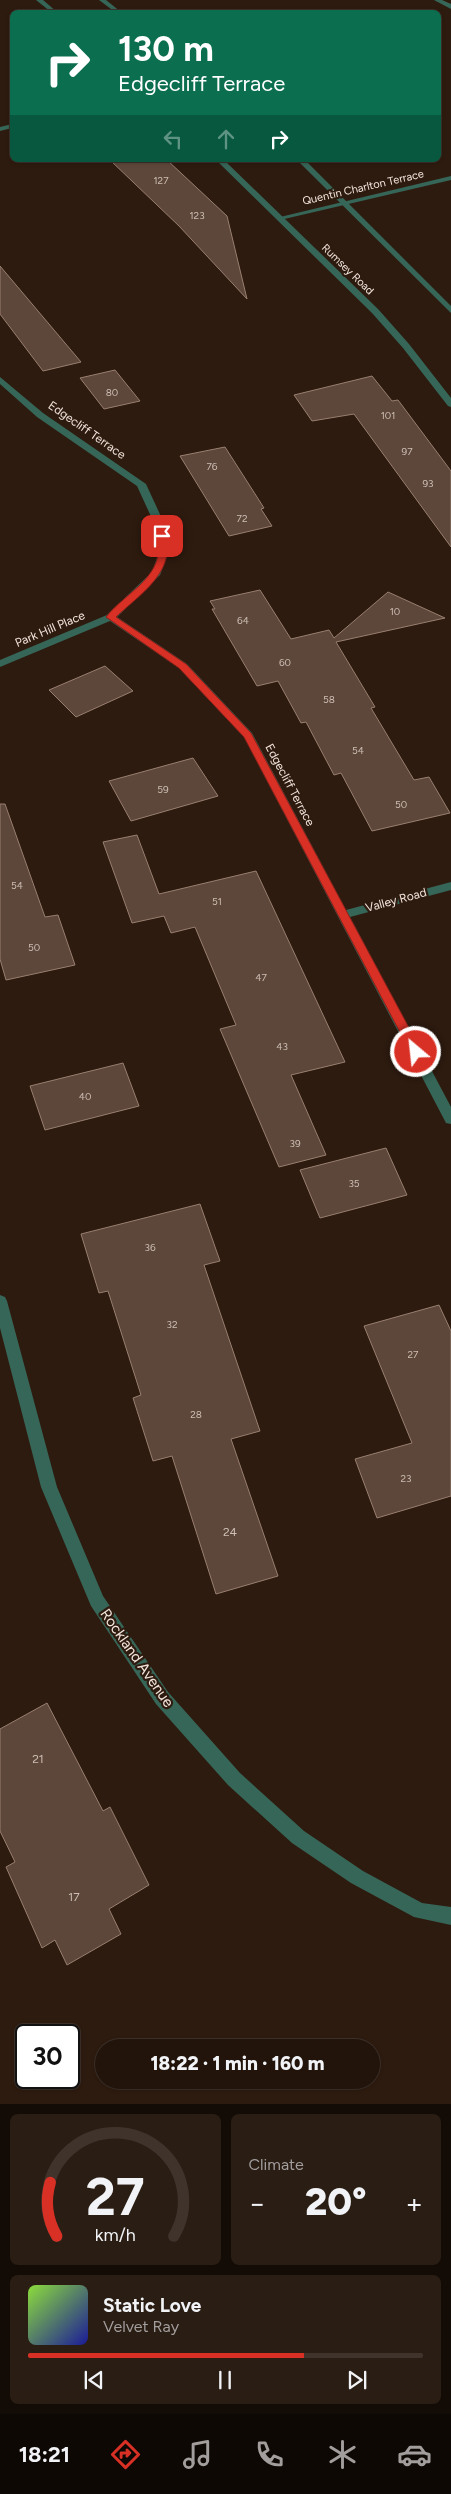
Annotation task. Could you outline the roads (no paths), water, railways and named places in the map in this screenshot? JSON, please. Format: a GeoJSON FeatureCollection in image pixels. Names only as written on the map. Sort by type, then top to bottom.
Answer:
{"type":"FeatureCollection","features":[{"type":"Feature","properties":{"kind":"street"},"geometry":{"type":"LineString","coordinates":[[39,0],[52,10]]}},
{"type":"Feature","properties":{"kind":"street"},"geometry":{"type":"LineString","coordinates":[[102,0],[115,10]]}},
{"type":"Feature","properties":{"kind":"street"},"geometry":{"type":"LineString","coordinates":[[437,0],[451,7]]}},
{"type":"Feature","properties":{"kind":"street","name":"Rumsey Road"},"geometry":{"type":"LineString","coordinates":[[222,162],[375,311],[406,346],[451,404]]}},
{"type":"Feature","properties":{"kind":"street"},"geometry":{"type":"LineString","coordinates":[[304,162],[451,312]]}},
{"type":"Feature","properties":{"kind":"street","name":"Quentin Charlton Terrace"},"geometry":{"type":"LineString","coordinates":[[280,218],[451,178]]}},
{"type":"Feature","properties":{"kind":"street","name":"Edgecliff Terrace"},"geometry":{"type":"LineString","coordinates":[[0,380],[40,415],[141,484],[158,523],[165,549],[157,573],[111,617],[183,666],[248,735],[451,1119]]}},
{"type":"Feature","properties":{"kind":"street","name":"Park Hill Place"},"geometry":{"type":"LineString","coordinates":[[0,664],[111,617]]}},
{"type":"Feature","properties":{"kind":"street","name":"Valley Road"},"geometry":{"type":"LineString","coordinates":[[342,915],[451,886]]}},
{"type":"Feature","properties":{"kind":"street","name":"Rockland Avenue"},"geometry":{"type":"LineString","coordinates":[[0,1301],[49,1487],[97,1601],[162,1698],[234,1779],[298,1837],[356,1877],[420,1911],[451,1916]]}}]}
